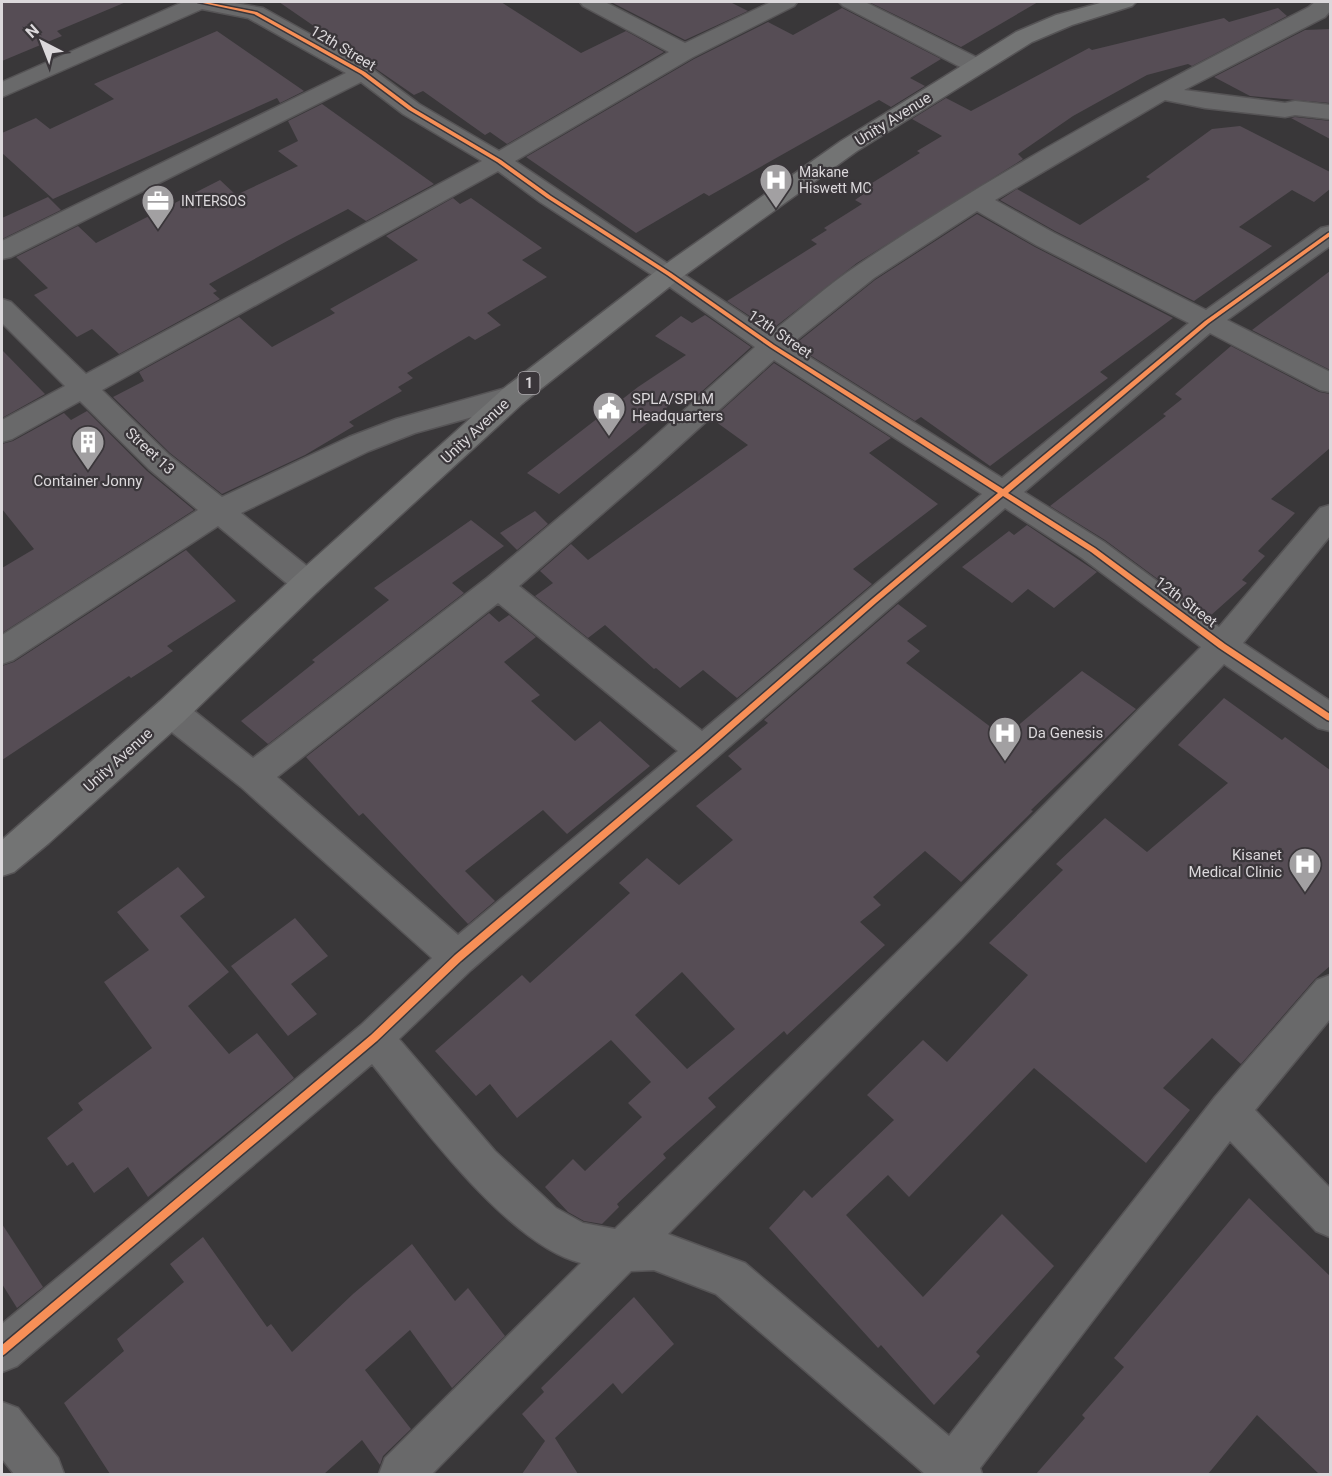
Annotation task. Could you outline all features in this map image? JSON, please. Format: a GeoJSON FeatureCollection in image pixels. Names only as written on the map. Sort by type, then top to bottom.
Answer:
{"type":"FeatureCollection","features":[{"type":"Feature","properties":{"kind":"main road","name":"Unity Avenue"},"geometry":{"type":"LineString","coordinates":[[2,861],[171,712],[307,583],[513,396],[669,274],[849,146],[976,66],[1024,38],[1054,24],[1125,2]]}},
{"type":"Feature","properties":{"kind":"street","name":"12th Street"},"geometry":{"type":"LineString","coordinates":[[200,2],[255,13],[363,73],[411,109],[499,160],[549,197],[669,274],[772,346],[1003,495],[1093,550],[1222,646],[1330,718]]}},
{"type":"Feature","properties":{"kind":"street"},"geometry":{"type":"LineString","coordinates":[[2,90],[200,2]]}},
{"type":"Feature","properties":{"kind":"street"},"geometry":{"type":"LineString","coordinates":[[590,2],[685,52]]}},
{"type":"Feature","properties":{"kind":"street"},"geometry":{"type":"LineString","coordinates":[[2,432],[499,160],[685,52],[787,2]]}},
{"type":"Feature","properties":{"kind":"street"},"geometry":{"type":"LineString","coordinates":[[850,2],[976,66]]}},
{"type":"Feature","properties":{"kind":"street"},"geometry":{"type":"LineString","coordinates":[[253,777],[498,586],[646,460],[772,346],[865,272],[977,200],[1162,92],[1317,12],[1327,2]]}},
{"type":"Feature","properties":{"kind":"street"},"geometry":{"type":"LineString","coordinates":[[2,251],[363,73]]}},
{"type":"Feature","properties":{"kind":"street"},"geometry":{"type":"LineString","coordinates":[[1162,92],[1205,101],[1286,110],[1295,108],[1330,112]]}},
{"type":"Feature","properties":{"kind":"street"},"geometry":{"type":"LineString","coordinates":[[977,200],[1045,239],[1330,383]]}},
{"type":"Feature","properties":{"kind":"street"},"geometry":{"type":"LineString","coordinates":[[2,1351],[374,1038],[458,958],[702,752],[874,601],[1208,322],[1330,234]]}},
{"type":"Feature","properties":{"kind":"street","name":"Street 13"},"geometry":{"type":"LineString","coordinates":[[2,308],[159,462],[307,583]]}},
{"type":"Feature","properties":{"kind":"street"},"geometry":{"type":"LineString","coordinates":[[2,651],[219,511],[359,444],[406,426],[513,396]]}},
{"type":"Feature","properties":{"kind":"street"},"geometry":{"type":"LineString","coordinates":[[401,1474],[939,936],[1222,646],[1330,516]]}},
{"type":"Feature","properties":{"kind":"street"},"geometry":{"type":"LineString","coordinates":[[498,586],[702,752]]}},
{"type":"Feature","properties":{"kind":"street"},"geometry":{"type":"LineString","coordinates":[[171,712],[253,777],[458,958]]}},
{"type":"Feature","properties":{"kind":"street"},"geometry":{"type":"LineString","coordinates":[[374,1038],[481,1165],[542,1222],[577,1242],[622,1251],[654,1250],[730,1278],[953,1472],[1229,1112],[1330,992]]}},
{"type":"Feature","properties":{"kind":"street"},"geometry":{"type":"LineString","coordinates":[[1229,1112],[1330,1217]]}},
{"type":"Feature","properties":{"kind":"street"},"geometry":{"type":"LineString","coordinates":[[2,1424],[42,1474]]}},
{"type":"Feature","properties":{"kind":"building"},"geometry":{"type":"Polygon","coordinates":[[[2,2],[126,2],[57,31],[62,36],[2,61],[2,2]]]}},
{"type":"Feature","properties":{"kind":"building"},"geometry":{"type":"Polygon","coordinates":[[[279,2],[501,2],[581,53],[626,31],[664,52],[507,144],[490,132],[485,135],[423,91],[414,95],[279,2]]]}},
{"type":"Feature","properties":{"kind":"building"},"geometry":{"type":"Polygon","coordinates":[[[611,2],[730,2],[748,11],[685,40],[611,2]]]}},
{"type":"Feature","properties":{"kind":"building"},"geometry":{"type":"Polygon","coordinates":[[[869,2],[1038,2],[961,47],[869,2]]]}},
{"type":"Feature","properties":{"kind":"building"},"geometry":{"type":"Polygon","coordinates":[[[842,8],[941,59],[910,78],[925,86],[891,107],[879,100],[709,196],[704,193],[636,233],[526,157],[694,59],[768,22],[793,35],[842,8]]]}},
{"type":"Feature","properties":{"kind":"building"},"geometry":{"type":"Polygon","coordinates":[[[1278,8],[1287,16],[1192,66],[1188,64],[1147,75],[1073,116],[1018,154],[1023,159],[857,263],[771,330],[727,301],[817,244],[811,240],[827,230],[824,228],[862,204],[855,200],[868,191],[864,188],[920,153],[917,151],[942,136],[912,119],[946,98],[971,111],[1089,48],[1092,50],[1224,18],[1229,22],[1278,8]]]}},
{"type":"Feature","properties":{"kind":"building"},"geometry":{"type":"Polygon","coordinates":[[[1330,29],[1330,103],[1250,96],[1214,77],[1305,30],[1330,29]]]}},
{"type":"Feature","properties":{"kind":"building"},"geometry":{"type":"Polygon","coordinates":[[[217,31],[304,91],[280,103],[277,98],[53,199],[2,153],[2,133],[36,118],[50,129],[114,99],[94,84],[217,31]]]}},
{"type":"Feature","properties":{"kind":"building"},"geometry":{"type":"Polygon","coordinates":[[[322,104],[434,184],[366,221],[348,209],[289,240],[209,284],[217,291],[213,293],[220,299],[119,354],[92,329],[77,337],[34,295],[48,288],[16,257],[78,226],[96,243],[220,180],[236,195],[298,166],[278,151],[298,141],[288,121],[322,104]]]}},
{"type":"Feature","properties":{"kind":"building"},"geometry":{"type":"Polygon","coordinates":[[[1291,118],[1330,121],[1330,139],[1291,118]]]}},
{"type":"Feature","properties":{"kind":"building"},"geometry":{"type":"Polygon","coordinates":[[[1240,126],[1330,172],[1330,189],[1314,202],[1292,190],[1239,227],[1272,246],[1194,301],[1055,231],[1000,200],[1017,189],[1080,225],[1150,179],[1146,177],[1212,129],[1240,126]]]}},
{"type":"Feature","properties":{"kind":"building"},"geometry":{"type":"Polygon","coordinates":[[[48,197],[61,210],[2,239],[2,218],[48,197]]]}},
{"type":"Feature","properties":{"kind":"building"},"geometry":{"type":"Polygon","coordinates":[[[453,198],[460,204],[471,198],[542,248],[522,260],[547,277],[487,313],[501,325],[475,340],[469,336],[407,373],[413,378],[398,387],[402,391],[349,422],[354,426],[305,455],[222,494],[170,453],[113,397],[144,381],[139,372],[239,317],[272,347],[335,313],[330,309],[418,260],[386,236],[453,198]]]}},
{"type":"Feature","properties":{"kind":"building"},"geometry":{"type":"Polygon","coordinates":[[[977,214],[1035,247],[1173,318],[1100,372],[1108,378],[990,466],[921,417],[915,421],[794,345],[875,280],[977,214]]]}},
{"type":"Feature","properties":{"kind":"building"},"geometry":{"type":"Polygon","coordinates":[[[1330,271],[1330,370],[1252,330],[1330,271]]]}},
{"type":"Feature","properties":{"kind":"building"},"geometry":{"type":"Polygon","coordinates":[[[705,315],[751,347],[689,403],[680,397],[559,494],[527,473],[638,387],[686,355],[655,336],[681,316],[692,323],[705,315]]]}},
{"type":"Feature","properties":{"kind":"building"},"geometry":{"type":"Polygon","coordinates":[[[1231,346],[1319,392],[1330,394],[1330,448],[1271,499],[1295,513],[1258,551],[1265,556],[1242,580],[1247,583],[1209,617],[1105,540],[1050,506],[1166,416],[1163,414],[1182,399],[1175,394],[1231,346]]]}},
{"type":"Feature","properties":{"kind":"building"},"geometry":{"type":"Polygon","coordinates":[[[2,350],[45,394],[2,418],[2,350]]]}},
{"type":"Feature","properties":{"kind":"building"},"geometry":{"type":"Polygon","coordinates":[[[774,363],[891,438],[869,453],[938,504],[853,569],[872,584],[737,698],[703,670],[680,688],[656,668],[654,669],[605,625],[588,638],[535,596],[553,583],[540,571],[571,544],[588,560],[748,445],[712,419],[774,363]]]}},
{"type":"Feature","properties":{"kind":"building"},"geometry":{"type":"Polygon","coordinates":[[[87,411],[147,471],[194,510],[2,633],[2,568],[34,549],[2,509],[2,444],[13,441],[64,413],[71,420],[87,411]]]}},
{"type":"Feature","properties":{"kind":"building"},"geometry":{"type":"Polygon","coordinates":[[[535,511],[548,524],[517,550],[500,533],[535,511]]]}},
{"type":"Feature","properties":{"kind":"building"},"geometry":{"type":"Polygon","coordinates":[[[471,520],[504,546],[452,583],[464,593],[268,744],[241,721],[315,662],[312,660],[389,600],[374,588],[471,520]]]}},
{"type":"Feature","properties":{"kind":"building"},"geometry":{"type":"Polygon","coordinates":[[[1027,525],[1097,572],[1054,608],[1028,589],[1012,603],[962,567],[1009,531],[1014,535],[1027,525]]]}},
{"type":"Feature","properties":{"kind":"building"},"geometry":{"type":"Polygon","coordinates":[[[186,550],[236,601],[167,646],[173,651],[131,678],[129,676],[2,760],[2,666],[14,662],[186,550]]]}},
{"type":"Feature","properties":{"kind":"building"},"geometry":{"type":"Polygon","coordinates":[[[898,604],[927,626],[907,641],[920,651],[906,663],[996,731],[998,729],[1007,735],[1082,671],[1136,709],[1031,810],[1033,811],[961,882],[925,851],[873,897],[881,905],[860,922],[885,945],[787,1035],[784,1031],[708,1098],[716,1107],[663,1154],[666,1158],[617,1204],[619,1207],[602,1224],[584,1221],[568,1212],[545,1187],[573,1159],[585,1171],[642,1117],[628,1103],[651,1082],[611,1040],[517,1118],[490,1084],[476,1096],[435,1051],[522,975],[530,983],[630,893],[619,883],[647,858],[679,885],[733,840],[696,806],[742,769],[728,756],[768,723],[764,720],[898,604]],[[682,972],[635,1015],[687,1069],[735,1029],[682,972]]]}},
{"type":"Feature","properties":{"kind":"building"},"geometry":{"type":"Polygon","coordinates":[[[489,613],[499,622],[509,615],[536,637],[504,662],[540,695],[531,701],[575,741],[600,721],[650,766],[567,834],[543,810],[465,871],[495,901],[468,924],[363,813],[359,816],[306,757],[489,613]]]}},
{"type":"Feature","properties":{"kind":"building"},"geometry":{"type":"Polygon","coordinates":[[[1224,698],[1282,740],[1285,737],[1330,770],[1330,966],[1315,979],[1241,1064],[1212,1038],[1163,1088],[1190,1110],[1146,1163],[1034,1068],[909,1197],[888,1175],[846,1215],[923,1297],[1002,1214],[1054,1266],[976,1352],[980,1356],[934,1405],[881,1345],[878,1348],[769,1228],[804,1190],[812,1198],[894,1120],[867,1095],[923,1040],[947,1062],[1028,975],[989,943],[1063,870],[1056,864],[1105,818],[1147,852],[1228,783],[1178,745],[1224,698]]]}},
{"type":"Feature","properties":{"kind":"building"},"geometry":{"type":"Polygon","coordinates":[[[178,867],[205,897],[180,916],[229,972],[188,1006],[229,1054],[257,1033],[294,1078],[148,1197],[128,1167],[94,1193],[73,1162],[67,1166],[47,1138],[83,1110],[78,1103],[152,1048],[104,982],[149,950],[117,912],[178,867]]]}},
{"type":"Feature","properties":{"kind":"building"},"geometry":{"type":"Polygon","coordinates":[[[295,918],[328,956],[291,984],[317,1014],[288,1036],[231,966],[295,918]]]}},
{"type":"Feature","properties":{"kind":"building"},"geometry":{"type":"Polygon","coordinates":[[[1249,1198],[1330,1276],[1330,1474],[1319,1474],[1257,1415],[1208,1474],[1036,1474],[1085,1418],[1082,1415],[1124,1367],[1114,1358],[1249,1198]]]}},
{"type":"Feature","properties":{"kind":"building"},"geometry":{"type":"Polygon","coordinates":[[[2,1224],[43,1287],[17,1308],[2,1284],[2,1224]]]}},
{"type":"Feature","properties":{"kind":"building"},"geometry":{"type":"Polygon","coordinates":[[[203,1237],[267,1327],[271,1324],[292,1352],[353,1294],[412,1244],[455,1301],[468,1288],[505,1336],[452,1388],[410,1330],[365,1370],[411,1429],[383,1456],[380,1465],[362,1440],[324,1474],[110,1474],[64,1403],[124,1351],[117,1339],[184,1282],[170,1264],[203,1237]]]}},
{"type":"Feature","properties":{"kind":"building"},"geometry":{"type":"Polygon","coordinates":[[[634,1297],[674,1344],[622,1394],[613,1383],[555,1438],[578,1474],[522,1474],[545,1441],[522,1414],[544,1392],[541,1388],[634,1297]]]}},
{"type":"Feature","properties":{"kind":"cycle path"},"geometry":{"type":"LineString","coordinates":[[200,2],[255,13],[363,73],[411,109],[499,161],[549,197],[669,274],[772,346],[1093,550],[1222,646],[1330,718]]}},
{"type":"Feature","properties":{"kind":"cycle path"},"geometry":{"type":"LineString","coordinates":[[2,1351],[374,1038],[458,958],[702,751],[874,601],[1207,322],[1330,234]]}},
{"type":"Feature","properties":{"kind":"place","name":"Makane Hiswett MC"},"geometry":{"type":"Point","coordinates":[776,209]}},
{"type":"Feature","properties":{"kind":"place","name":"INTERSOS"},"geometry":{"type":"Point","coordinates":[158,230]}},
{"type":"Feature","properties":{"kind":"place","name":"SPLA/SPLM Headquarters"},"geometry":{"type":"Point","coordinates":[609,437]}},
{"type":"Feature","properties":{"kind":"place","name":"Container Jonny"},"geometry":{"type":"Point","coordinates":[88,471]}},
{"type":"Feature","properties":{"kind":"place","name":"Da Genesis"},"geometry":{"type":"Point","coordinates":[1005,762]}},
{"type":"Feature","properties":{"kind":"place","name":"Kisanet Medical Clinic"},"geometry":{"type":"Point","coordinates":[1305,893]}}]}
